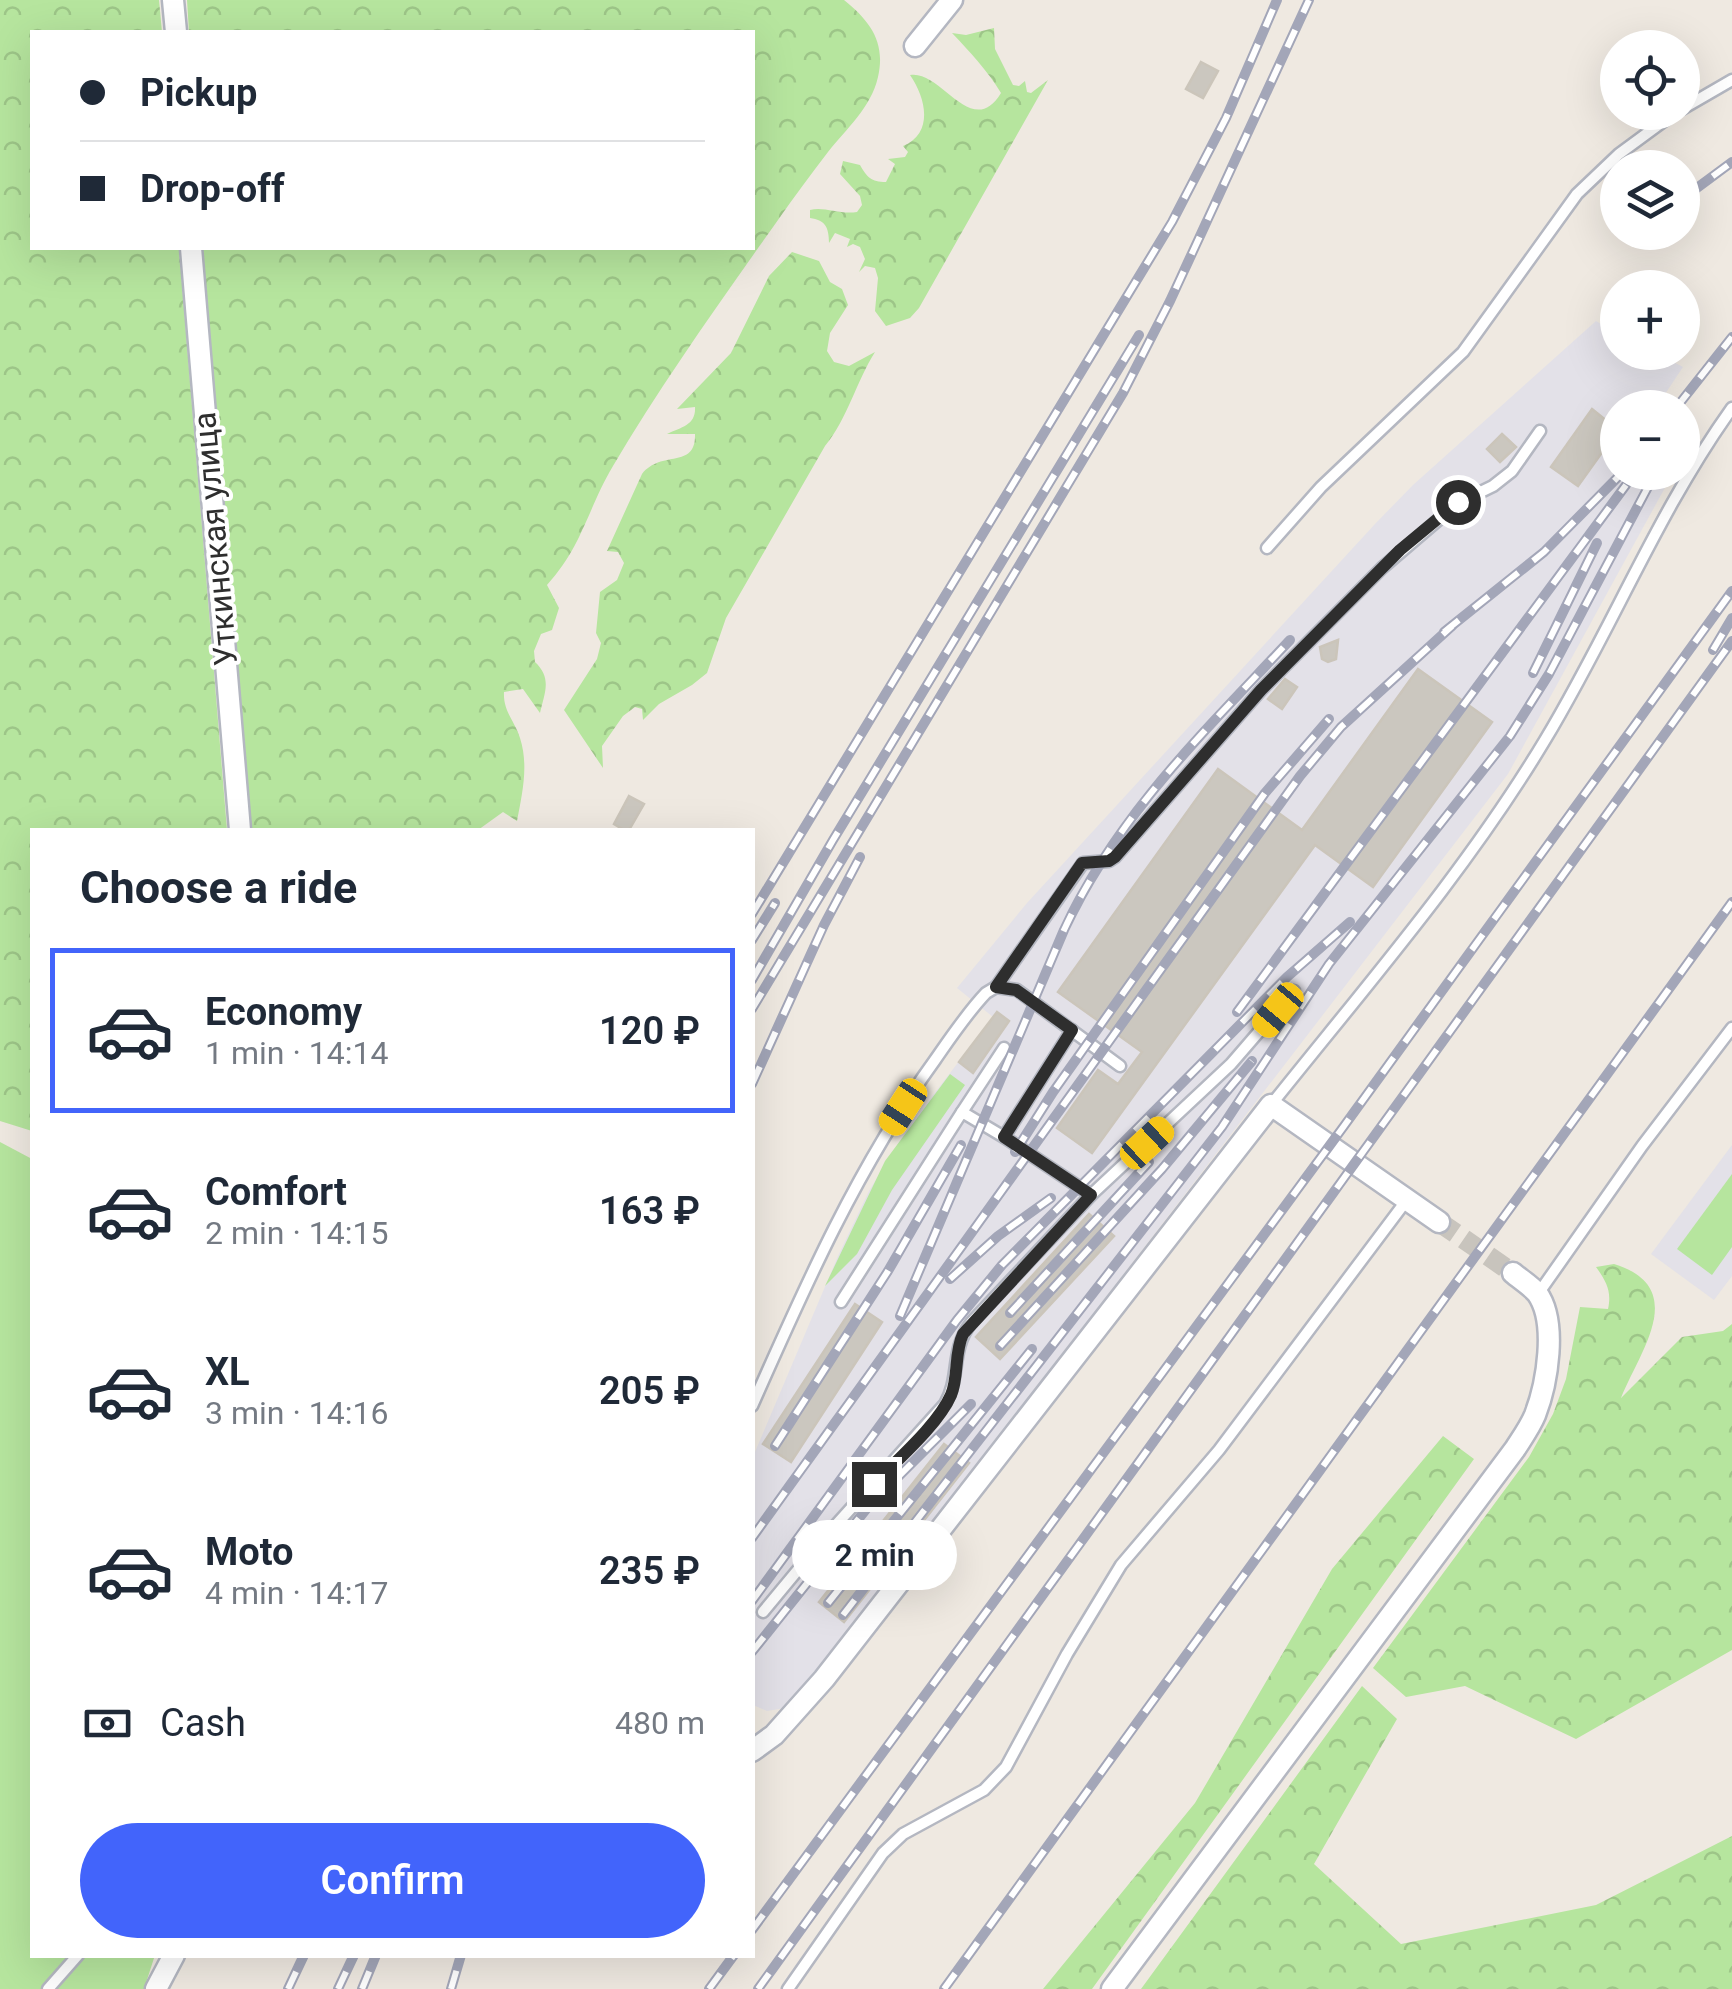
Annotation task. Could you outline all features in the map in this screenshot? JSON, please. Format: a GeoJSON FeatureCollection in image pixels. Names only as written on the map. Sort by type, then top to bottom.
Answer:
{"type":"FeatureCollection","features":[{"type":"Feature","properties":{"kind":"street"},"geometry":{"type":"LineString","coordinates":[[173,0],[176,30]]}},
{"type":"Feature","properties":{"kind":"street"},"geometry":{"type":"LineString","coordinates":[[915,46],[952,0]]}},
{"type":"Feature","properties":{"kind":"street","name":"Уткинская улица"},"geometry":{"type":"LineString","coordinates":[[191,250],[240,828]]}},
{"type":"Feature","properties":{"kind":"street"},"geometry":{"type":"LineString","coordinates":[[755,1749],[774,1735],[824,1679],[1271,1105],[1439,1222]]}},
{"type":"Feature","properties":{"kind":"street"},"geometry":{"type":"LineString","coordinates":[[1112,1989],[1534,1419],[1544,1389],[1548,1324],[1538,1294],[1513,1273]]}},
{"type":"Feature","properties":{"kind":"street"},"geometry":{"type":"LineString","coordinates":[[156,1989],[172,1958]]}},
{"type":"Feature","properties":{"kind":"lane"},"geometry":{"type":"LineString","coordinates":[[1700,99],[1732,80]]}},
{"type":"Feature","properties":{"kind":"lane"},"geometry":{"type":"LineString","coordinates":[[1268,548],[1321,488],[1464,352],[1577,194],[1619,154],[1653,130]]}},
{"type":"Feature","properties":{"kind":"lane"},"geometry":{"type":"LineString","coordinates":[[1271,1105],[1463,864],[1499,813],[1546,738],[1680,491],[1732,408]]}},
{"type":"Feature","properties":{"kind":"lane"},"geometry":{"type":"LineString","coordinates":[[755,1399],[862,1174],[917,1084],[976,1004],[996,987],[1082,863],[1115,857],[1261,690],[1382,568],[1458,502],[1493,486],[1512,471],[1540,432]]}},
{"type":"Feature","properties":{"kind":"lane"},"geometry":{"type":"LineString","coordinates":[[996,987],[1016,990],[1120,1066]]}},
{"type":"Feature","properties":{"kind":"lane"},"geometry":{"type":"LineString","coordinates":[[763,1612],[945,1404],[953,1388],[957,1346],[971,1323],[1091,1195],[1231,1064],[1294,991]]}},
{"type":"Feature","properties":{"kind":"lane"},"geometry":{"type":"LineString","coordinates":[[1538,1294],[1642,1146],[1732,1028]]}},
{"type":"Feature","properties":{"kind":"lane"},"geometry":{"type":"LineString","coordinates":[[1004,1137],[1072,1030]]}},
{"type":"Feature","properties":{"kind":"lane"},"geometry":{"type":"LineString","coordinates":[[841,1302],[1004,1048]]}},
{"type":"Feature","properties":{"kind":"lane"},"geometry":{"type":"LineString","coordinates":[[962,1112],[1091,1195]]}},
{"type":"Feature","properties":{"kind":"lane"},"geometry":{"type":"LineString","coordinates":[[788,1989],[883,1852],[903,1834],[984,1790],[1006,1767],[1093,1608],[1122,1565],[1219,1450],[1406,1201]]}},
{"type":"Feature","properties":{"kind":"lane"},"geometry":{"type":"LineString","coordinates":[[48,1989],[75,1958]]}},
{"type":"Feature","properties":{"kind":"shaded area"},"geometry":{"type":"Polygon","coordinates":[[[1596,321],[1600,323],[1600,370],[1681,370],[1668,390],[1600,390],[1600,490],[1664,490],[1508,774],[791,1707],[767,1711],[755,1706],[755,1452],[869,1191],[907,1129],[993,1017],[957,988],[1027,903],[1413,485],[1596,321]]]}},
{"type":"Feature","properties":{"kind":"shaded area"},"geometry":{"type":"Polygon","coordinates":[[[1732,1145],[1732,1276],[1714,1300],[1651,1254],[1732,1145]]]}},
{"type":"Feature","properties":{"kind":"green space"},"geometry":{"type":"Polygon","coordinates":[[[0,0],[159,0],[162,30],[30,30],[30,250],[179,250],[227,828],[30,828],[30,1130],[0,1121],[0,0]]]}},
{"type":"Feature","properties":{"kind":"green space"},"geometry":{"type":"Polygon","coordinates":[[[187,0],[844,0],[874,33],[880,65],[875,88],[864,108],[796,194],[672,373],[613,466],[569,556],[547,585],[559,608],[552,630],[541,634],[534,651],[545,680],[540,713],[523,689],[504,692],[524,759],[517,821],[503,812],[481,828],[251,828],[202,250],[755,250],[755,30],[189,30],[187,0]]]}},
{"type":"Feature","properties":{"kind":"green space"},"geometry":{"type":"Polygon","coordinates":[[[994,28],[995,49],[1013,85],[1025,81],[1027,92],[1031,93],[1048,80],[919,308],[910,318],[886,326],[875,311],[875,268],[865,266],[859,272],[865,259],[860,247],[847,247],[850,239],[835,233],[829,243],[825,225],[810,218],[810,210],[851,213],[862,205],[860,196],[840,174],[843,161],[860,165],[870,178],[886,182],[895,164],[888,159],[905,157],[908,152],[903,146],[919,133],[924,114],[910,75],[933,82],[968,107],[979,110],[990,106],[1001,93],[952,33],[966,35],[994,28]]]}},
{"type":"Feature","properties":{"kind":"green space"},"geometry":{"type":"Polygon","coordinates":[[[792,252],[819,261],[830,282],[842,289],[848,305],[830,333],[827,351],[834,362],[849,366],[875,352],[840,424],[726,618],[707,673],[659,704],[643,720],[642,709],[635,707],[623,716],[602,746],[603,768],[564,710],[597,659],[601,643],[596,633],[600,592],[617,580],[624,563],[618,552],[607,551],[642,474],[659,462],[690,452],[695,434],[667,434],[691,422],[695,407],[677,409],[731,353],[769,276],[792,252]]]}},
{"type":"Feature","properties":{"kind":"green space"},"geometry":{"type":"Polygon","coordinates":[[[950,1074],[965,1085],[892,1190],[857,1254],[825,1286],[885,1161],[950,1074]]]}},
{"type":"Feature","properties":{"kind":"green space"},"geometry":{"type":"Polygon","coordinates":[[[0,1142],[30,1158],[30,1958],[154,1958],[144,1989],[0,1989],[0,1142]]]}},
{"type":"Feature","properties":{"kind":"green space"},"geometry":{"type":"Polygon","coordinates":[[[1732,1174],[1732,1247],[1712,1275],[1677,1249],[1732,1174]]]}},
{"type":"Feature","properties":{"kind":"green space"},"geometry":{"type":"Polygon","coordinates":[[[1614,1264],[1637,1275],[1650,1289],[1655,1305],[1647,1342],[1621,1398],[1682,1337],[1723,1331],[1732,1324],[1732,1650],[1576,1739],[1465,1686],[1406,1697],[1373,1668],[1529,1457],[1553,1414],[1566,1379],[1580,1307],[1608,1309],[1607,1286],[1596,1267],[1614,1264]]]}},
{"type":"Feature","properties":{"kind":"green space"},"geometry":{"type":"Polygon","coordinates":[[[1443,1436],[1474,1459],[1092,1989],[1043,1989],[1195,1803],[1332,1569],[1443,1436]]]}},
{"type":"Feature","properties":{"kind":"green space"},"geometry":{"type":"Polygon","coordinates":[[[1362,1686],[1397,1719],[1314,1864],[1401,1944],[1596,1905],[1732,1836],[1732,1989],[1141,1989],[1362,1686]]]}},
{"type":"Feature","properties":{"kind":"building"},"geometry":{"type":"Polygon","coordinates":[[[1201,62],[1218,71],[1203,98],[1186,89],[1201,62]]]}},
{"type":"Feature","properties":{"kind":"building"},"geometry":{"type":"Polygon","coordinates":[[[1592,409],[1600,415],[1600,455],[1578,486],[1551,467],[1592,409]]]}},
{"type":"Feature","properties":{"kind":"building"},"geometry":{"type":"Polygon","coordinates":[[[1502,434],[1516,447],[1500,462],[1487,449],[1502,434]]]}},
{"type":"Feature","properties":{"kind":"building"},"geometry":{"type":"Polygon","coordinates":[[[1338,640],[1336,659],[1322,659],[1320,647],[1338,640]]]}},
{"type":"Feature","properties":{"kind":"building"},"geometry":{"type":"Polygon","coordinates":[[[1418,669],[1492,722],[1373,887],[1315,845],[1092,1153],[1057,1128],[1098,1070],[1118,1084],[1142,1052],[1058,992],[1218,769],[1302,830],[1418,669]]]}},
{"type":"Feature","properties":{"kind":"building"},"geometry":{"type":"Polygon","coordinates":[[[1285,679],[1297,687],[1282,709],[1268,699],[1285,679]]]}},
{"type":"Feature","properties":{"kind":"building"},"geometry":{"type":"Polygon","coordinates":[[[629,796],[644,804],[630,828],[614,824],[629,796]]]}},
{"type":"Feature","properties":{"kind":"building"},"geometry":{"type":"Polygon","coordinates":[[[997,1012],[1009,1021],[973,1073],[959,1062],[997,1012]]]}},
{"type":"Feature","properties":{"kind":"building"},"geometry":{"type":"Polygon","coordinates":[[[1089,1214],[1114,1236],[1000,1359],[976,1337],[1089,1214]]]}},
{"type":"Feature","properties":{"kind":"building"},"geometry":{"type":"Polygon","coordinates":[[[855,1304],[882,1322],[791,1462],[763,1444],[855,1304]]]}},
{"type":"Feature","properties":{"kind":"building"},"geometry":{"type":"Polygon","coordinates":[[[944,1444],[969,1463],[844,1622],[819,1602],[944,1444]]]}},
{"type":"Feature","properties":{"kind":"tunnel"},"geometry":{"type":"LineString","coordinates":[[1439,1222],[1513,1273]]}},
{"type":"Feature","properties":{"kind":"railway"},"geometry":{"type":"LineString","coordinates":[[755,909],[1172,222],[1226,118],[1277,0]]}},
{"type":"Feature","properties":{"kind":"railway"},"geometry":{"type":"LineString","coordinates":[[755,1004],[1123,393],[1170,301],[1309,0]]}},
{"type":"Feature","properties":{"kind":"railway"},"geometry":{"type":"LineString","coordinates":[[1700,186],[1732,162]]}},
{"type":"Feature","properties":{"kind":"railway"},"geometry":{"type":"LineString","coordinates":[[755,975],[1139,335]]}},
{"type":"Feature","properties":{"kind":"railway"},"geometry":{"type":"LineString","coordinates":[[1690,390],[1732,337]]}},
{"type":"Feature","properties":{"kind":"railway"},"geometry":{"type":"LineString","coordinates":[[1444,632],[1544,552],[1605,490]]}},
{"type":"Feature","properties":{"kind":"railway"},"geometry":{"type":"LineString","coordinates":[[1237,1012],[1622,490]]}},
{"type":"Feature","properties":{"kind":"railway"},"geometry":{"type":"LineString","coordinates":[[843,1615],[1222,1127],[1329,964],[1510,736],[1549,674],[1646,490]]}},
{"type":"Feature","properties":{"kind":"railway"},"geometry":{"type":"LineString","coordinates":[[1533,673],[1597,543]]}},
{"type":"Feature","properties":{"kind":"railway"},"geometry":{"type":"LineString","coordinates":[[755,1926],[1732,591]]}},
{"type":"Feature","properties":{"kind":"railway"},"geometry":{"type":"LineString","coordinates":[[1713,650],[1732,618]]}},
{"type":"Feature","properties":{"kind":"railway"},"geometry":{"type":"LineString","coordinates":[[755,1534],[1300,776],[1341,727],[1452,626]]}},
{"type":"Feature","properties":{"kind":"railway"},"geometry":{"type":"LineString","coordinates":[[900,1316],[1064,930],[1086,888],[1165,776],[1290,640]]}},
{"type":"Feature","properties":{"kind":"railway"},"geometry":{"type":"LineString","coordinates":[[758,1989],[1732,641]]}},
{"type":"Feature","properties":{"kind":"railway"},"geometry":{"type":"LineString","coordinates":[[1015,1152],[1053,1092],[1265,793],[1329,719]]}},
{"type":"Feature","properties":{"kind":"railway"},"geometry":{"type":"LineString","coordinates":[[755,1077],[824,925],[860,857]]}},
{"type":"Feature","properties":{"kind":"railway"},"geometry":{"type":"LineString","coordinates":[[944,1989],[1732,902]]}},
{"type":"Feature","properties":{"kind":"railway"},"geometry":{"type":"LineString","coordinates":[[755,935],[775,903]]}},
{"type":"Feature","properties":{"kind":"railway"},"geometry":{"type":"LineString","coordinates":[[755,1597],[957,1320],[1002,1265],[1287,977],[1350,922]]}},
{"type":"Feature","properties":{"kind":"railway"},"geometry":{"type":"LineString","coordinates":[[1000,1346],[1162,1169],[1252,1061]]}},
{"type":"Feature","properties":{"kind":"railway"},"geometry":{"type":"LineString","coordinates":[[775,1446],[888,1271],[961,1145]]}},
{"type":"Feature","properties":{"kind":"railway"},"geometry":{"type":"LineString","coordinates":[[1010,1313],[1149,1162]]}},
{"type":"Feature","properties":{"kind":"railway"},"geometry":{"type":"LineString","coordinates":[[950,1279],[998,1236],[1051,1198]]}},
{"type":"Feature","properties":{"kind":"railway"},"geometry":{"type":"LineString","coordinates":[[828,1603],[1032,1349]]}},
{"type":"Feature","properties":{"kind":"railway"},"geometry":{"type":"LineString","coordinates":[[755,1648],[868,1507],[971,1404]]}},
{"type":"Feature","properties":{"kind":"railway"},"geometry":{"type":"LineString","coordinates":[[288,1989],[303,1958]]}},
{"type":"Feature","properties":{"kind":"railway"},"geometry":{"type":"LineString","coordinates":[[338,1989],[353,1958]]}},
{"type":"Feature","properties":{"kind":"railway"},"geometry":{"type":"LineString","coordinates":[[362,1989],[375,1958]]}},
{"type":"Feature","properties":{"kind":"railway"},"geometry":{"type":"LineString","coordinates":[[451,1989],[460,1958]]}},
{"type":"Feature","properties":{"kind":"railway"},"geometry":{"type":"LineString","coordinates":[[709,1989],[732,1958]]}},
{"type":"Feature","properties":{"kind":"route"},"geometry":{"type":"LineString","coordinates":[[874,1484],[951,1395],[957,1346],[971,1323],[1091,1195],[1004,1137],[1072,1030],[1016,990],[996,987],[1077,868],[1089,860],[1109,861],[1115,857],[1261,690],[1400,550],[1458,502]]}}]}
